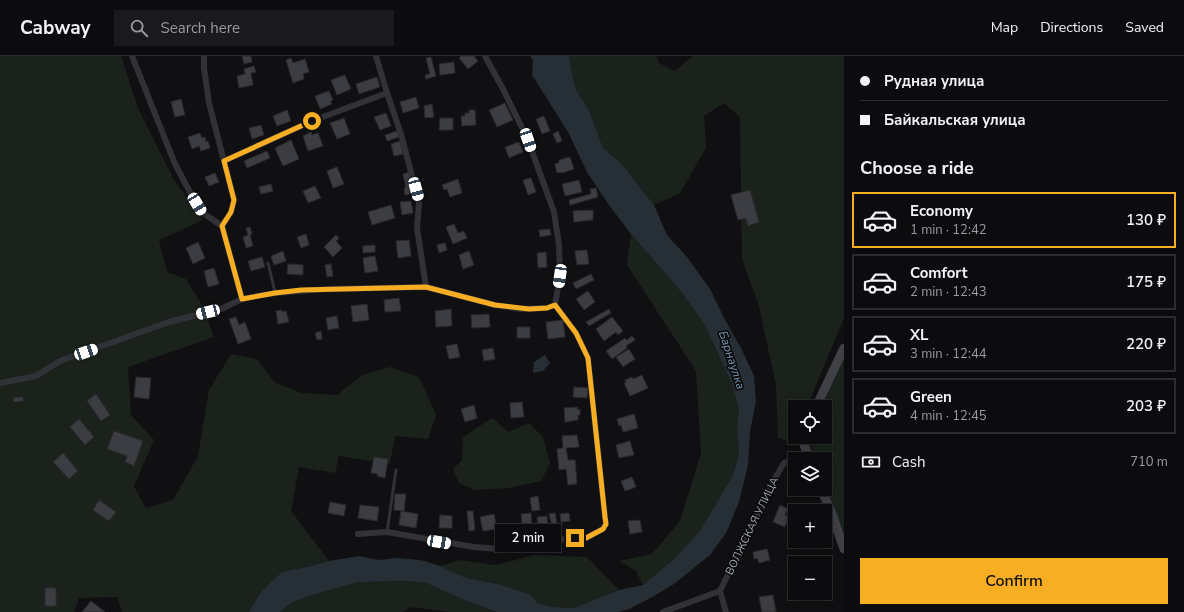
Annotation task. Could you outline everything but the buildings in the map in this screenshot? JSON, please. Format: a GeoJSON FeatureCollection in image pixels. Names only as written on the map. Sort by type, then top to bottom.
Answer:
{"type":"FeatureCollection","features":[{"type":"Feature","properties":{"kind":"main road"},"geometry":{"type":"LineString","coordinates":[[819,400],[844,348]]}},
{"type":"Feature","properties":{"kind":"main road"},"geometry":{"type":"LineString","coordinates":[[824,496],[844,549]]}},
{"type":"Feature","properties":{"kind":"street"},"geometry":{"type":"LineString","coordinates":[[132,56],[175,164],[202,213],[222,226],[242,299]]}},
{"type":"Feature","properties":{"kind":"street"},"geometry":{"type":"LineString","coordinates":[[204,56],[204,68],[209,102],[234,200],[231,212],[222,226]]}},
{"type":"Feature","properties":{"kind":"street"},"geometry":{"type":"LineString","coordinates":[[376,56],[386,93],[401,134],[419,203],[417,228],[426,287]]}},
{"type":"Feature","properties":{"kind":"street"},"geometry":{"type":"LineString","coordinates":[[358,534],[387,532],[474,547],[499,549],[552,540],[586,538],[603,529],[606,524],[588,358],[576,333],[555,305],[560,276],[559,245],[554,212],[528,140],[503,88],[484,56]]}},
{"type":"Feature","properties":{"kind":"street"},"geometry":{"type":"LineString","coordinates":[[224,161],[312,121],[386,93]]}},
{"type":"Feature","properties":{"kind":"street"},"geometry":{"type":"LineString","coordinates":[[0,383],[36,376],[60,361],[169,322],[221,309],[242,299],[275,293],[327,289],[426,287],[495,305],[520,309],[547,308],[555,305]]}},
{"type":"Feature","properties":{"kind":"street","name":"ВОЛЖСКАЯ УЛИЦА"},"geometry":{"type":"LineString","coordinates":[[720,591],[774,480],[784,463],[788,462]]}},
{"type":"Feature","properties":{"kind":"street"},"geometry":{"type":"LineString","coordinates":[[663,612],[720,591],[726,612]]}},
{"type":"Feature","properties":{"kind":"lane"},"geometry":{"type":"LineString","coordinates":[[268,263],[275,293]]}},
{"type":"Feature","properties":{"kind":"lane"},"geometry":{"type":"LineString","coordinates":[[387,532],[396,470]]}},
{"type":"Feature","properties":{"kind":"shaded area"},"geometry":{"type":"Polygon","coordinates":[[[0,56],[121,56],[138,108],[174,180],[203,220],[159,240],[167,272],[186,279],[203,307],[214,337],[128,367],[131,415],[154,440],[134,486],[146,508],[173,500],[198,456],[209,390],[231,354],[257,359],[275,383],[302,393],[337,395],[362,375],[390,367],[419,377],[436,415],[428,439],[395,436],[390,464],[339,456],[335,473],[299,467],[291,511],[329,561],[307,567],[259,593],[249,612],[122,612],[117,597],[79,598],[74,612],[0,612],[0,56]]]}},
{"type":"Feature","properties":{"kind":"shaded area"},"geometry":{"type":"Polygon","coordinates":[[[569,56],[656,56],[659,63],[675,71],[693,56],[844,56],[844,318],[810,400],[788,400],[788,441],[778,438],[776,385],[759,306],[742,259],[740,117],[724,103],[704,116],[706,148],[680,193],[654,205],[621,163],[603,148],[589,110],[575,88],[569,56]]]}},
{"type":"Feature","properties":{"kind":"shaded area"},"geometry":{"type":"Polygon","coordinates":[[[631,234],[682,293],[705,325],[732,384],[739,408],[737,430],[739,453],[733,475],[700,531],[673,560],[643,585],[636,571],[619,561],[652,554],[680,521],[701,453],[696,371],[627,265],[631,234]]]}},
{"type":"Feature","properties":{"kind":"shaded area"},"geometry":{"type":"Polygon","coordinates":[[[844,357],[844,544],[832,509],[832,504],[830,504],[827,496],[832,496],[832,452],[812,452],[811,444],[832,444],[832,400],[823,400],[844,357]]]}},
{"type":"Feature","properties":{"kind":"shaded area"},"geometry":{"type":"Polygon","coordinates":[[[492,418],[508,432],[529,423],[543,437],[550,463],[541,481],[508,488],[474,490],[459,483],[453,469],[462,460],[463,437],[492,418]]]}},
{"type":"Feature","properties":{"kind":"shaded area"},"geometry":{"type":"Polygon","coordinates":[[[534,555],[587,557],[619,590],[574,608],[553,607],[538,603],[528,594],[498,584],[466,578],[440,566],[460,560],[495,565],[534,555]]]}},
{"type":"Feature","properties":{"kind":"shaded area"},"geometry":{"type":"Polygon","coordinates":[[[407,581],[426,583],[464,600],[497,612],[449,612],[411,607],[403,612],[280,612],[292,603],[306,597],[358,582],[407,581]]]}},
{"type":"Feature","properties":{"kind":"water","name":"Барнаулка"},"geometry":{"type":"Polygon","coordinates":[[[530,56],[569,56],[575,88],[589,110],[603,148],[621,163],[654,205],[667,235],[687,257],[710,289],[754,376],[756,401],[750,431],[748,465],[739,502],[726,533],[710,555],[674,584],[629,609],[619,612],[497,612],[464,600],[426,583],[407,581],[358,582],[306,597],[292,603],[280,612],[249,612],[259,594],[282,572],[329,561],[359,556],[378,560],[397,558],[421,560],[440,566],[466,578],[498,584],[529,594],[538,603],[553,607],[574,608],[619,590],[643,585],[673,560],[700,531],[733,475],[739,453],[737,430],[739,408],[732,384],[705,325],[682,293],[631,234],[587,172],[568,132],[532,75],[533,60],[530,56]]]}},
{"type":"Feature","properties":{"kind":"water"},"geometry":{"type":"Polygon","coordinates":[[[545,355],[550,363],[543,371],[533,373],[534,362],[545,355]]]}},
{"type":"Feature","properties":{"kind":"route"},"geometry":{"type":"LineString","coordinates":[[312,121],[224,161],[234,200],[231,212],[222,226],[242,299],[301,290],[426,287],[495,305],[520,309],[547,308],[555,305],[576,333],[588,358],[606,524],[603,529],[586,538],[575,538]]}}]}
